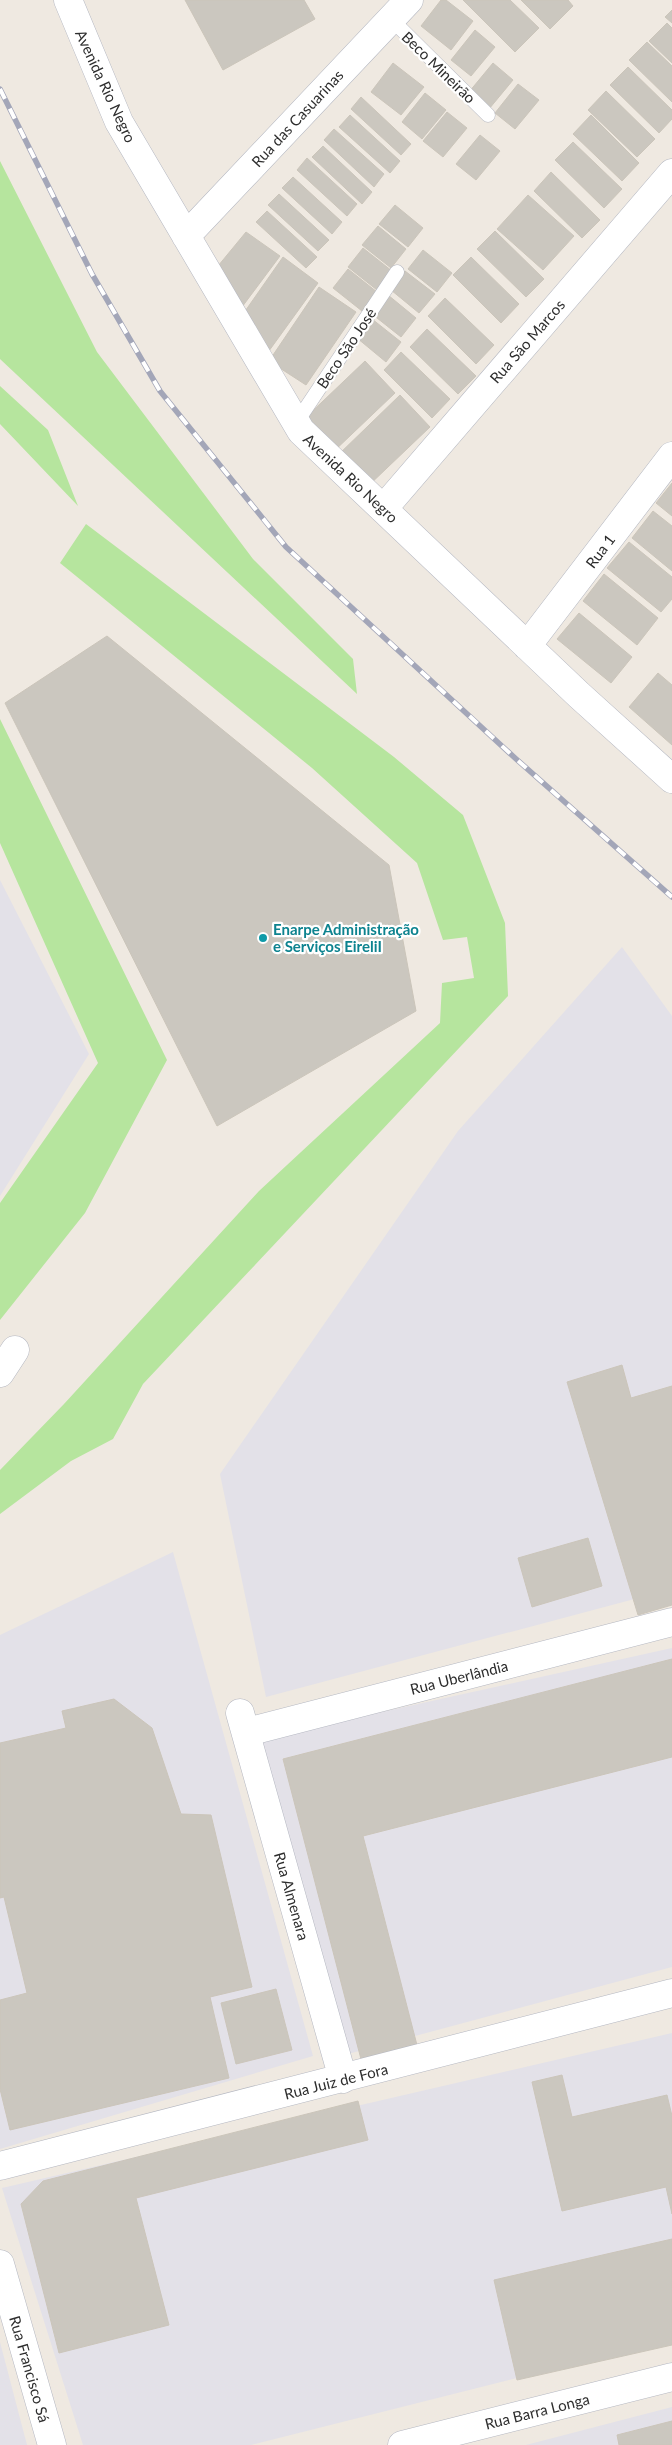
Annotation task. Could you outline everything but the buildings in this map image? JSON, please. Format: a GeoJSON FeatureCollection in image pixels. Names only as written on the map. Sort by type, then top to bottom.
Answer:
{"type":"FeatureCollection","features":[{"type":"Feature","properties":{"kind":"street","name":"Avenida Rio Negro"},"geometry":{"type":"LineString","coordinates":[[68,0],[119,122],[301,431],[527,646],[672,779]]}},
{"type":"Feature","properties":{"kind":"street","name":"Rua das Casuarinas"},"geometry":{"type":"LineString","coordinates":[[186,236],[400,10]]}},
{"type":"Feature","properties":{"kind":"street","name":"Rua São Marcos"},"geometry":{"type":"LineString","coordinates":[[383,509],[672,173]]}},
{"type":"Feature","properties":{"kind":"street","name":"Rua 1"},"geometry":{"type":"LineString","coordinates":[[527,646],[672,456]]}},
{"type":"Feature","properties":{"kind":"street"},"geometry":{"type":"LineString","coordinates":[[0,1373],[15,1350]]}},
{"type":"Feature","properties":{"kind":"street","name":"Rua Uberlândia"},"geometry":{"type":"LineString","coordinates":[[243,1722],[672,1622]]}},
{"type":"Feature","properties":{"kind":"street","name":"Rua Almenara"},"geometry":{"type":"LineString","coordinates":[[243,1722],[343,2079]]}},
{"type":"Feature","properties":{"kind":"street","name":"Rua Juiz de Fora"},"geometry":{"type":"LineString","coordinates":[[0,2166],[672,1994]]}},
{"type":"Feature","properties":{"kind":"street","name":"Rua Francisco Sá"},"geometry":{"type":"LineString","coordinates":[[0,2264],[52,2445]]}},
{"type":"Feature","properties":{"kind":"street","name":"Rua Barra Longa"},"geometry":{"type":"LineString","coordinates":[[402,2445],[672,2376]]}},
{"type":"Feature","properties":{"kind":"lane","name":"Beco Mineirão"},"geometry":{"type":"LineString","coordinates":[[400,10],[488,115]]}},
{"type":"Feature","properties":{"kind":"lane","name":"Beco São José"},"geometry":{"type":"LineString","coordinates":[[296,423],[397,272]]}},
{"type":"Feature","properties":{"kind":"shaded area"},"geometry":{"type":"Polygon","coordinates":[[[0,880],[89,1054],[0,1196],[0,880]]]}},
{"type":"Feature","properties":{"kind":"shaded area"},"geometry":{"type":"Polygon","coordinates":[[[622,947],[672,1016],[672,1589],[266,1697],[220,1474],[458,1131],[622,947]]]}},
{"type":"Feature","properties":{"kind":"shaded area"},"geometry":{"type":"Polygon","coordinates":[[[173,1552],[313,2056],[0,2149],[0,1635],[173,1552]]]}},
{"type":"Feature","properties":{"kind":"shaded area"},"geometry":{"type":"Polygon","coordinates":[[[672,1648],[672,1967],[348,2054],[259,1739],[672,1648]]]}},
{"type":"Feature","properties":{"kind":"shaded area"},"geometry":{"type":"Polygon","coordinates":[[[672,2033],[672,2339],[251,2445],[83,2445],[2,2188],[672,2033]]]}},
{"type":"Feature","properties":{"kind":"shaded area"},"geometry":{"type":"Polygon","coordinates":[[[0,2342],[27,2445],[0,2445],[0,2342]]]}},
{"type":"Feature","properties":{"kind":"shaded area"},"geometry":{"type":"Polygon","coordinates":[[[672,2407],[672,2445],[526,2445],[672,2407]]]}},
{"type":"Feature","properties":{"kind":"green space"},"geometry":{"type":"Polygon","coordinates":[[[0,161],[97,352],[253,559],[353,659],[357,694],[0,359],[0,161]]]}},
{"type":"Feature","properties":{"kind":"green space"},"geometry":{"type":"Polygon","coordinates":[[[0,386],[48,430],[78,506],[0,424],[0,386]]]}},
{"type":"Feature","properties":{"kind":"green space"},"geometry":{"type":"Polygon","coordinates":[[[86,524],[394,757],[463,815],[505,923],[508,996],[143,1384],[113,1439],[71,1461],[0,1514],[0,1470],[64,1404],[259,1191],[440,1023],[442,983],[474,978],[467,937],[443,940],[417,863],[312,768],[60,563],[86,524]]]}},
{"type":"Feature","properties":{"kind":"green space"},"geometry":{"type":"Polygon","coordinates":[[[0,719],[167,1060],[85,1213],[0,1320],[0,1203],[98,1063],[0,843],[0,719]]]}},
{"type":"Feature","properties":{"kind":"railway"},"geometry":{"type":"LineString","coordinates":[[0,89],[92,274],[160,391],[286,547],[515,758],[672,897]]}},
{"type":"Feature","properties":{"kind":"place","name":"Enarpe Administração e Serviços EireliI"},"geometry":{"type":"Point","coordinates":[263,938]}}]}
